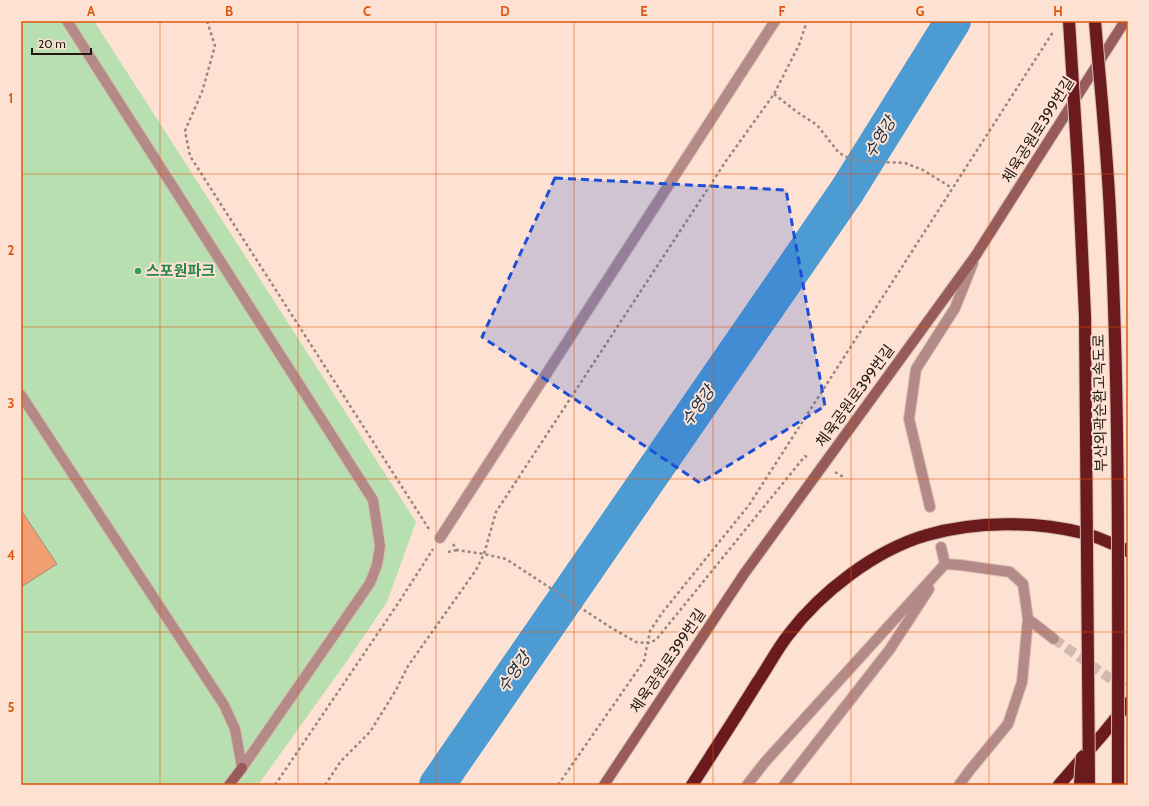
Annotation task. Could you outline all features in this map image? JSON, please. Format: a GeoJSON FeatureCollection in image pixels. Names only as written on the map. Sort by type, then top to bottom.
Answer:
{"type":"FeatureCollection","features":[{"type":"Feature","properties":{"kind":"highway","name":"부산외곽순환고속도로"},"geometry":{"type":"LineString","coordinates":[[1069,21],[1085,316],[1089,785]]}},
{"type":"Feature","properties":{"kind":"highway","name":"부산외곽순환고속도로"},"geometry":{"type":"LineString","coordinates":[[1095,21],[1110,210],[1115,319],[1118,554],[1118,785]]}},
{"type":"Feature","properties":{"kind":"highway"},"geometry":{"type":"LineString","coordinates":[[692,785],[788,635],[826,594],[844,579],[887,552],[920,538],[947,531],[974,526],[1022,524],[1083,533],[1099,538],[1128,551]]}},
{"type":"Feature","properties":{"kind":"highway"},"geometry":{"type":"LineString","coordinates":[[1080,785],[1089,692]]}},
{"type":"Feature","properties":{"kind":"highway"},"geometry":{"type":"LineString","coordinates":[[1059,785],[1128,703]]}},
{"type":"Feature","properties":{"kind":"street"},"geometry":{"type":"LineString","coordinates":[[67,21],[373,500],[380,546],[377,565],[370,583],[229,785]]}},
{"type":"Feature","properties":{"kind":"street"},"geometry":{"type":"LineString","coordinates":[[442,534],[775,21]]}},
{"type":"Feature","properties":{"kind":"street","name":"체육공원로399번길"},"geometry":{"type":"LineString","coordinates":[[604,785],[744,574],[976,255],[1125,21]]}},
{"type":"Feature","properties":{"kind":"street"},"geometry":{"type":"LineString","coordinates":[[930,507],[909,419],[916,369],[955,308],[976,255]]}},
{"type":"Feature","properties":{"kind":"street"},"geometry":{"type":"LineString","coordinates":[[21,395],[224,705],[235,729],[242,768]]}},
{"type":"Feature","properties":{"kind":"street"},"geometry":{"type":"LineString","coordinates":[[784,785],[890,649],[945,564],[941,547]]}},
{"type":"Feature","properties":{"kind":"street"},"geometry":{"type":"LineString","coordinates":[[945,564],[1010,572],[1023,584],[1028,618],[1022,682],[1008,724],[959,785]]}},
{"type":"Feature","properties":{"kind":"street"},"geometry":{"type":"LineString","coordinates":[[747,785],[765,762],[945,564]]}},
{"type":"Feature","properties":{"kind":"street"},"geometry":{"type":"LineString","coordinates":[[1028,618],[1054,639]]}},
{"type":"Feature","properties":{"kind":"path"},"geometry":{"type":"LineString","coordinates":[[207,21],[215,46],[202,92],[185,131],[190,156],[430,531],[442,534],[457,550],[484,554],[506,560],[610,627],[636,642],[648,643],[656,640],[805,456]]}},
{"type":"Feature","properties":{"kind":"path"},"geometry":{"type":"LineString","coordinates":[[325,785],[341,761],[370,732],[396,690],[408,666],[476,570],[484,554],[496,512],[722,168],[774,94],[799,45],[807,21]]}},
{"type":"Feature","properties":{"kind":"path"},"geometry":{"type":"LineString","coordinates":[[558,785],[644,661],[650,631],[662,613],[749,505],[1056,28]]}},
{"type":"Feature","properties":{"kind":"path"},"geometry":{"type":"LineString","coordinates":[[774,94],[817,125],[839,153],[851,159],[863,162],[905,163],[923,170],[952,188]]}},
{"type":"Feature","properties":{"kind":"path"},"geometry":{"type":"LineString","coordinates":[[275,785],[399,602],[442,534]]}},
{"type":"Feature","properties":{"kind":"highlighted area"},"geometry":{"type":"Polygon","coordinates":[[[555,178],[786,190],[825,406],[700,483],[482,337],[555,178]]]}},
{"type":"Feature","properties":{"kind":"green space","name":"스포원파크"},"geometry":{"type":"Polygon","coordinates":[[[21,21],[94,21],[416,522],[387,602],[349,658],[258,785],[21,785],[21,21]]]}},
{"type":"Feature","properties":{"kind":"building"},"geometry":{"type":"Polygon","coordinates":[[[21,510],[57,564],[21,587],[21,510]]]}},
{"type":"Feature","properties":{"kind":"waterway","name":"수영강"},"geometry":{"type":"LineString","coordinates":[[437,785],[847,191],[953,21]]}},
{"type":"Feature","properties":{"kind":"tunnel"},"geometry":{"type":"LineString","coordinates":[[1054,639],[1128,691]]}},
{"type":"Feature","properties":{"kind":"place","name":"스포원파크"},"geometry":{"type":"Point","coordinates":[138,271]}}]}
